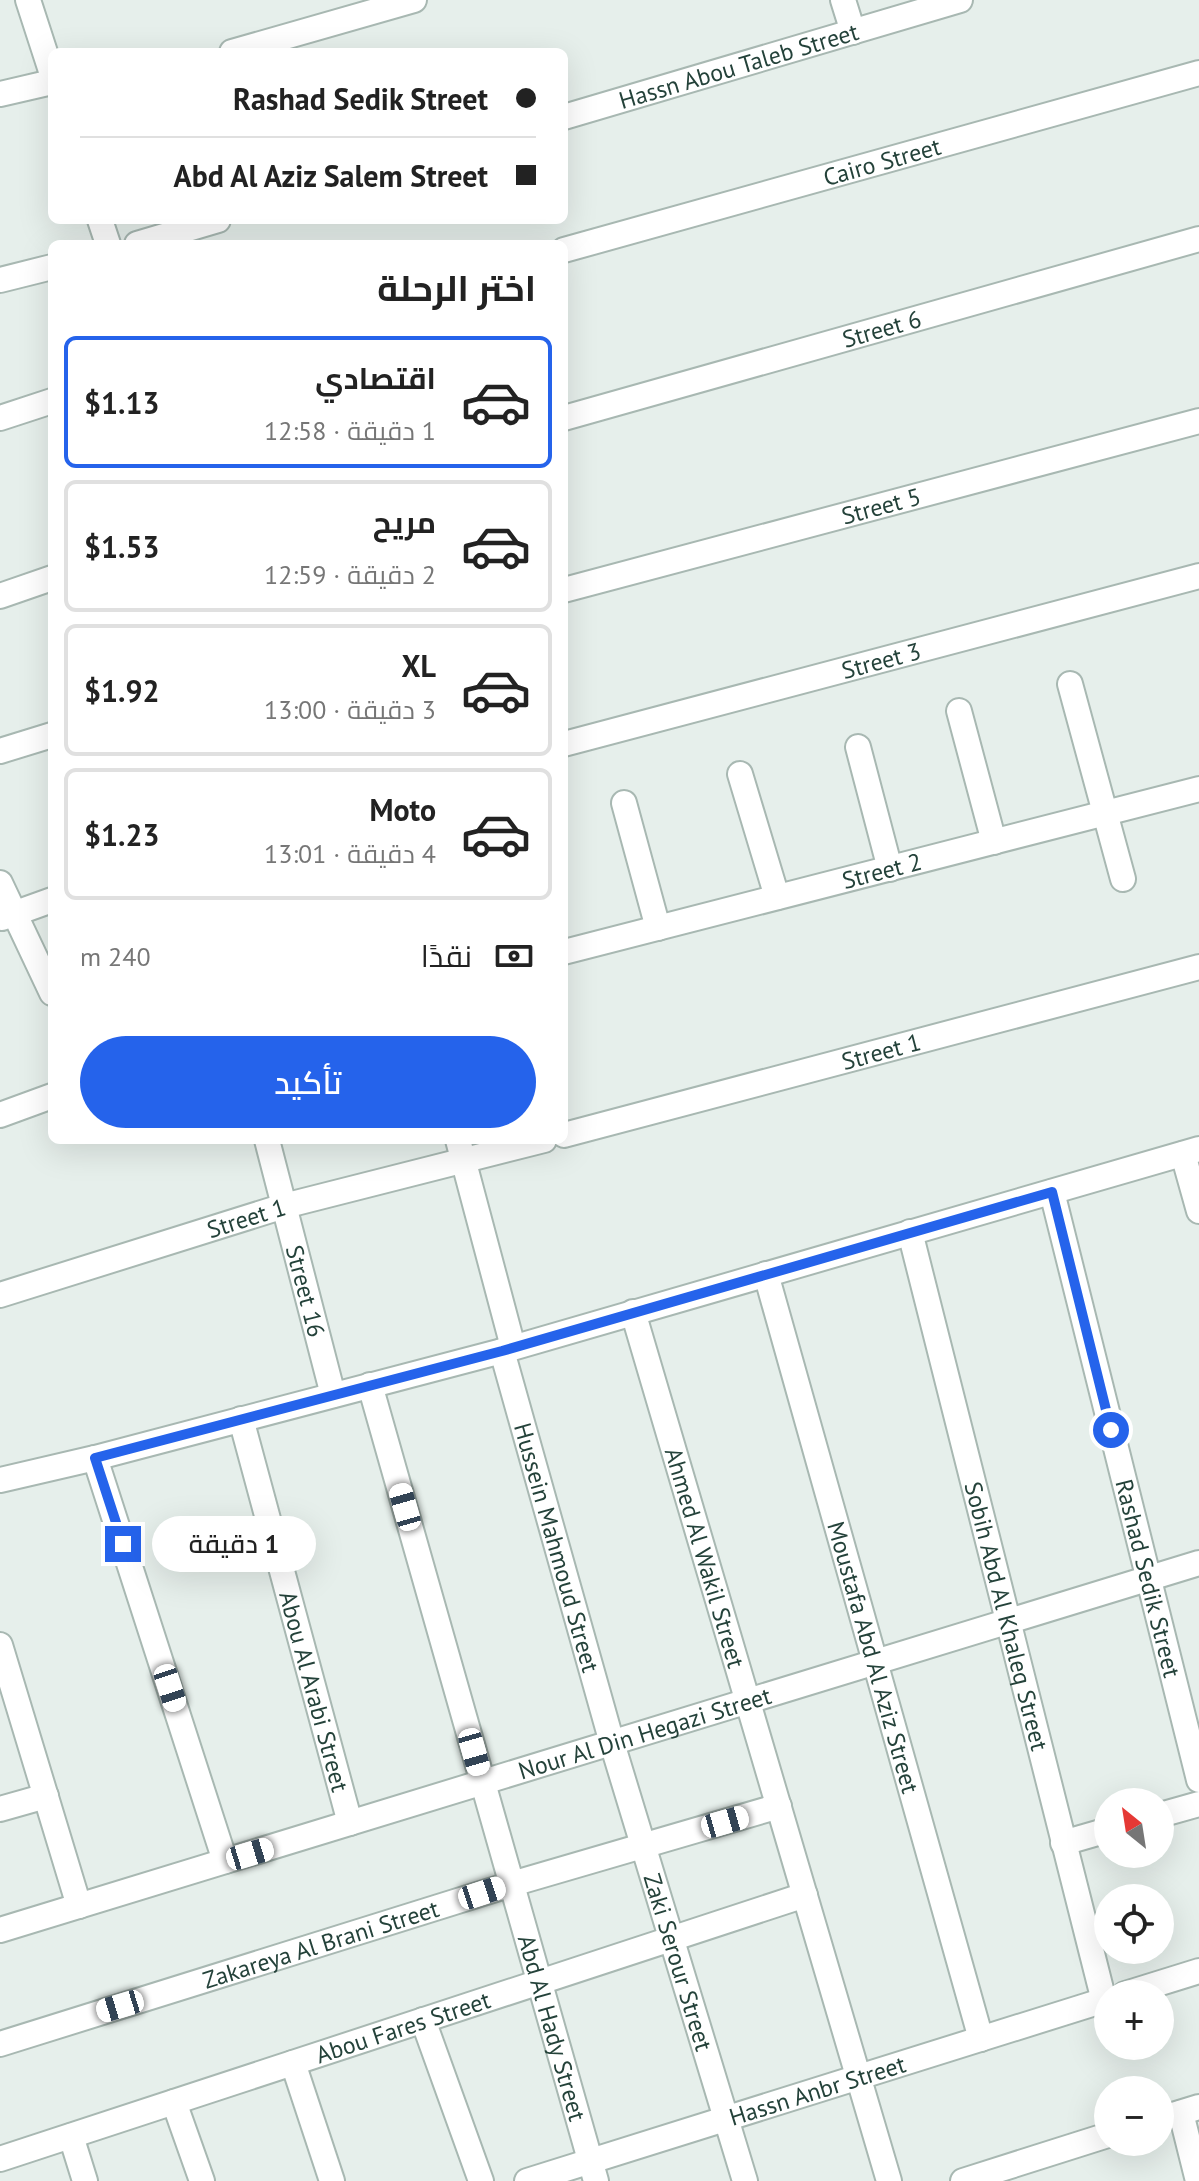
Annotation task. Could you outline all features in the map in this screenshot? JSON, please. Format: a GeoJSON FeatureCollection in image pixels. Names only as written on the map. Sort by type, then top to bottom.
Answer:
{"type":"FeatureCollection","features":[{"type":"Feature","properties":{"kind":"street"},"geometry":{"type":"LineString","coordinates":[[28,0],[48,62]]}},
{"type":"Feature","properties":{"kind":"street"},"geometry":{"type":"LineString","coordinates":[[246,48],[414,0]]}},
{"type":"Feature","properties":{"kind":"street"},"geometry":{"type":"LineString","coordinates":[[843,0],[853,32]]}},
{"type":"Feature","properties":{"kind":"street","name":"Hassn Abou Taleb Street"},"geometry":{"type":"LineString","coordinates":[[568,116],[960,0]]}},
{"type":"Feature","properties":{"kind":"street","name":"Cairo Street"},"geometry":{"type":"LineString","coordinates":[[568,249],[1199,73]]}},
{"type":"Feature","properties":{"kind":"street"},"geometry":{"type":"LineString","coordinates":[[0,94],[48,83]]}},
{"type":"Feature","properties":{"kind":"street"},"geometry":{"type":"LineString","coordinates":[[157,240],[211,229]]}},
{"type":"Feature","properties":{"kind":"street","name":"Street 6"},"geometry":{"type":"LineString","coordinates":[[568,417],[1199,239]]}},
{"type":"Feature","properties":{"kind":"street"},"geometry":{"type":"LineString","coordinates":[[0,280],[48,268]]}},
{"type":"Feature","properties":{"kind":"street"},"geometry":{"type":"LineString","coordinates":[[0,418],[48,402]]}},
{"type":"Feature","properties":{"kind":"street","name":"Street 5"},"geometry":{"type":"LineString","coordinates":[[568,589],[1199,421]]}},
{"type":"Feature","properties":{"kind":"street","name":"Street 3"},"geometry":{"type":"LineString","coordinates":[[568,743],[1199,576]]}},
{"type":"Feature","properties":{"kind":"street"},"geometry":{"type":"LineString","coordinates":[[0,596],[48,579]]}},
{"type":"Feature","properties":{"kind":"street"},"geometry":{"type":"LineString","coordinates":[[1070,684],[1123,879]]}},
{"type":"Feature","properties":{"kind":"street"},"geometry":{"type":"LineString","coordinates":[[959,711],[994,842]]}},
{"type":"Feature","properties":{"kind":"street"},"geometry":{"type":"LineString","coordinates":[[0,751],[48,736]]}},
{"type":"Feature","properties":{"kind":"street"},"geometry":{"type":"LineString","coordinates":[[858,747],[890,869]]}},
{"type":"Feature","properties":{"kind":"street"},"geometry":{"type":"LineString","coordinates":[[740,774],[777,897]]}},
{"type":"Feature","properties":{"kind":"street","name":"Street 2"},"geometry":{"type":"LineString","coordinates":[[568,951],[1199,789]]}},
{"type":"Feature","properties":{"kind":"street"},"geometry":{"type":"LineString","coordinates":[[624,803],[658,928]]}},
{"type":"Feature","properties":{"kind":"street"},"geometry":{"type":"LineString","coordinates":[[0,883],[7,916],[48,986]]}},
{"type":"Feature","properties":{"kind":"street"},"geometry":{"type":"LineString","coordinates":[[7,916],[48,901]]}},
{"type":"Feature","properties":{"kind":"street","name":"Street 1"},"geometry":{"type":"LineString","coordinates":[[568,1134],[1199,967]]}},
{"type":"Feature","properties":{"kind":"street"},"geometry":{"type":"LineString","coordinates":[[0,1115],[48,1097]]}},
{"type":"Feature","properties":{"kind":"street","name":"Street 16"},"geometry":{"type":"LineString","coordinates":[[268,1144],[333,1395]]}},
{"type":"Feature","properties":{"kind":"street","name":"Street 1"},"geometry":{"type":"LineString","coordinates":[[0,1295],[460,1151],[513,1144]]}},
{"type":"Feature","properties":{"kind":"street","name":"Hussein Mahmoud Street"},"geometry":{"type":"LineString","coordinates":[[460,1151],[508,1349],[612,1743]]}},
{"type":"Feature","properties":{"kind":"street"},"geometry":{"type":"LineString","coordinates":[[0,1480],[95,1458],[508,1349],[1191,1152],[1199,1211]]}},
{"type":"Feature","properties":{"kind":"street","name":"Rashad Sedik Street"},"geometry":{"type":"LineString","coordinates":[[1052,1192],[1199,1780]]}},
{"type":"Feature","properties":{"kind":"street","name":"Sobih Abd Al Khaleq Street"},"geometry":{"type":"LineString","coordinates":[[910,1232],[1063,1843],[1106,1980]]}},
{"type":"Feature","properties":{"kind":"street","name":"Moustafa Abd Al Aziz Street"},"geometry":{"type":"LineString","coordinates":[[766,1274],[981,2039]]}},
{"type":"Feature","properties":{"kind":"street","name":"Ahmed Al Wakil Street"},"geometry":{"type":"LineString","coordinates":[[633,1312],[889,2181]]}},
{"type":"Feature","properties":{"kind":"street","name":"Abd Al Hady Street"},"geometry":{"type":"LineString","coordinates":[[370,1385],[593,2171]]}},
{"type":"Feature","properties":{"kind":"street","name":"Abou Al Arabi Street"},"geometry":{"type":"LineString","coordinates":[[241,1419],[350,1823]]}},
{"type":"Feature","properties":{"kind":"street"},"geometry":{"type":"LineString","coordinates":[[95,1458],[225,1861]]}},
{"type":"Feature","properties":{"kind":"street","name":"Nour Al Din Hegazi Street"},"geometry":{"type":"LineString","coordinates":[[0,1930],[1199,1563]]}},
{"type":"Feature","properties":{"kind":"street"},"geometry":{"type":"LineString","coordinates":[[1,1653],[79,1906]]}},
{"type":"Feature","properties":{"kind":"street","name":"Zaki Serour Street"},"geometry":{"type":"LineString","coordinates":[[612,1743],[745,2181]]}},
{"type":"Feature","properties":{"kind":"street"},"geometry":{"type":"LineString","coordinates":[[0,1809],[46,1796]]}},
{"type":"Feature","properties":{"kind":"street"},"geometry":{"type":"LineString","coordinates":[[1174,1811],[1199,1804]]}},
{"type":"Feature","properties":{"kind":"street","name":"Zakareya Al Brani Street"},"geometry":{"type":"LineString","coordinates":[[0,2044],[512,1884],[779,1806]]}},
{"type":"Feature","properties":{"kind":"street"},"geometry":{"type":"LineString","coordinates":[[1063,1843],[1094,1834]]}},
{"type":"Feature","properties":{"kind":"street","name":"Abou Fares Street"},"geometry":{"type":"LineString","coordinates":[[0,2159],[805,1895]]}},
{"type":"Feature","properties":{"kind":"street","name":"Hassn Anbr Street"},"geometry":{"type":"LineString","coordinates":[[1170,1980],[1199,1971]]}},
{"type":"Feature","properties":{"kind":"street","name":"Hassn Anbr Street"},"geometry":{"type":"LineString","coordinates":[[527,2181],[593,2171],[726,2118],[1094,2004]]}},
{"type":"Feature","properties":{"kind":"street"},"geometry":{"type":"LineString","coordinates":[[423,2020],[481,2181]]}},
{"type":"Feature","properties":{"kind":"street"},"geometry":{"type":"LineString","coordinates":[[293,2063],[332,2181]]}},
{"type":"Feature","properties":{"kind":"street"},"geometry":{"type":"LineString","coordinates":[[174,2102],[202,2181]]}},
{"type":"Feature","properties":{"kind":"street"},"geometry":{"type":"LineString","coordinates":[[1180,2113],[1198,2181]]}},
{"type":"Feature","properties":{"kind":"street"},"geometry":{"type":"LineString","coordinates":[[71,2136],[85,2181]]}},
{"type":"Feature","properties":{"kind":"street"},"geometry":{"type":"LineString","coordinates":[[963,2181],[1094,2139]]}},
{"type":"Feature","properties":{"kind":"street"},"geometry":{"type":"LineString","coordinates":[[1036,2157],[1044,2181]]}},
{"type":"Feature","properties":{"kind":"route"},"geometry":{"type":"LineString","coordinates":[[123,1544],[95,1458],[502,1351],[1052,1192],[1111,1430]]}}]}
